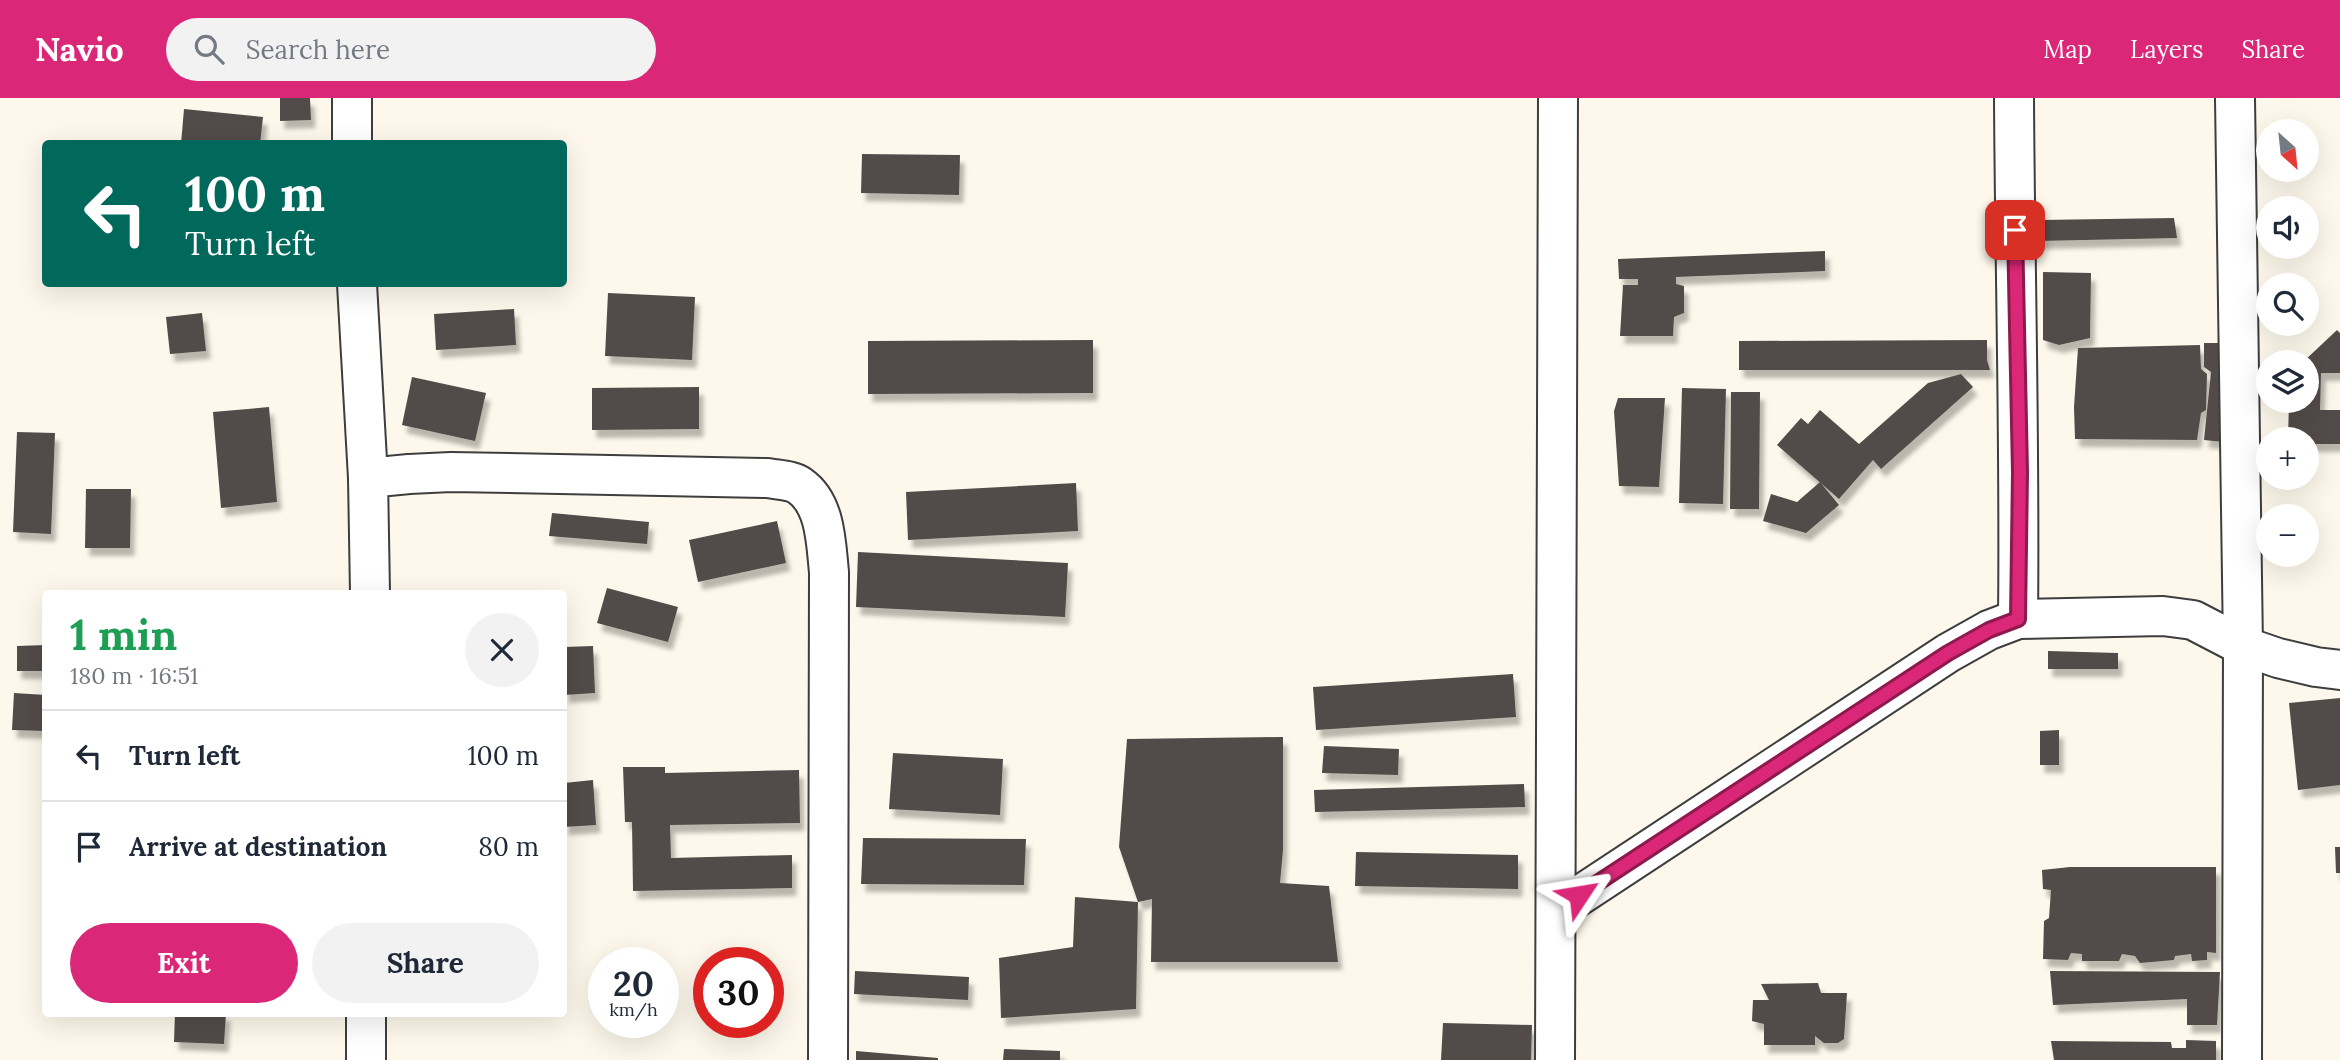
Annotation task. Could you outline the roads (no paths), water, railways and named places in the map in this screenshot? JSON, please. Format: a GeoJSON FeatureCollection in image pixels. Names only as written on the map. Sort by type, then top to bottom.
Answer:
{"type":"FeatureCollection","features":[{"type":"Feature","properties":{"kind":"street"},"geometry":{"type":"LineString","coordinates":[[352,98],[352,140]]}},
{"type":"Feature","properties":{"kind":"street"},"geometry":{"type":"LineString","coordinates":[[1555,1060],[1558,98]]}},
{"type":"Feature","properties":{"kind":"street"},"geometry":{"type":"LineString","coordinates":[[2014,98],[2015,309],[2020,472],[2018,619]]}},
{"type":"Feature","properties":{"kind":"street"},"geometry":{"type":"LineString","coordinates":[[2235,98],[2243,646],[2242,1060]]}},
{"type":"Feature","properties":{"kind":"street"},"geometry":{"type":"LineString","coordinates":[[357,287],[368,478],[370,590]]}},
{"type":"Feature","properties":{"kind":"street"},"geometry":{"type":"LineString","coordinates":[[368,478],[451,472],[768,478],[799,485],[817,503],[826,537],[829,572],[828,1060]]}},
{"type":"Feature","properties":{"kind":"street"},"geometry":{"type":"LineString","coordinates":[[1556,911],[1948,653],[1989,630],[2018,619],[2163,616],[2193,620],[2243,646],[2278,658],[2340,670]]}},
{"type":"Feature","properties":{"kind":"street"},"geometry":{"type":"LineString","coordinates":[[366,1017],[366,1060]]}}]}
